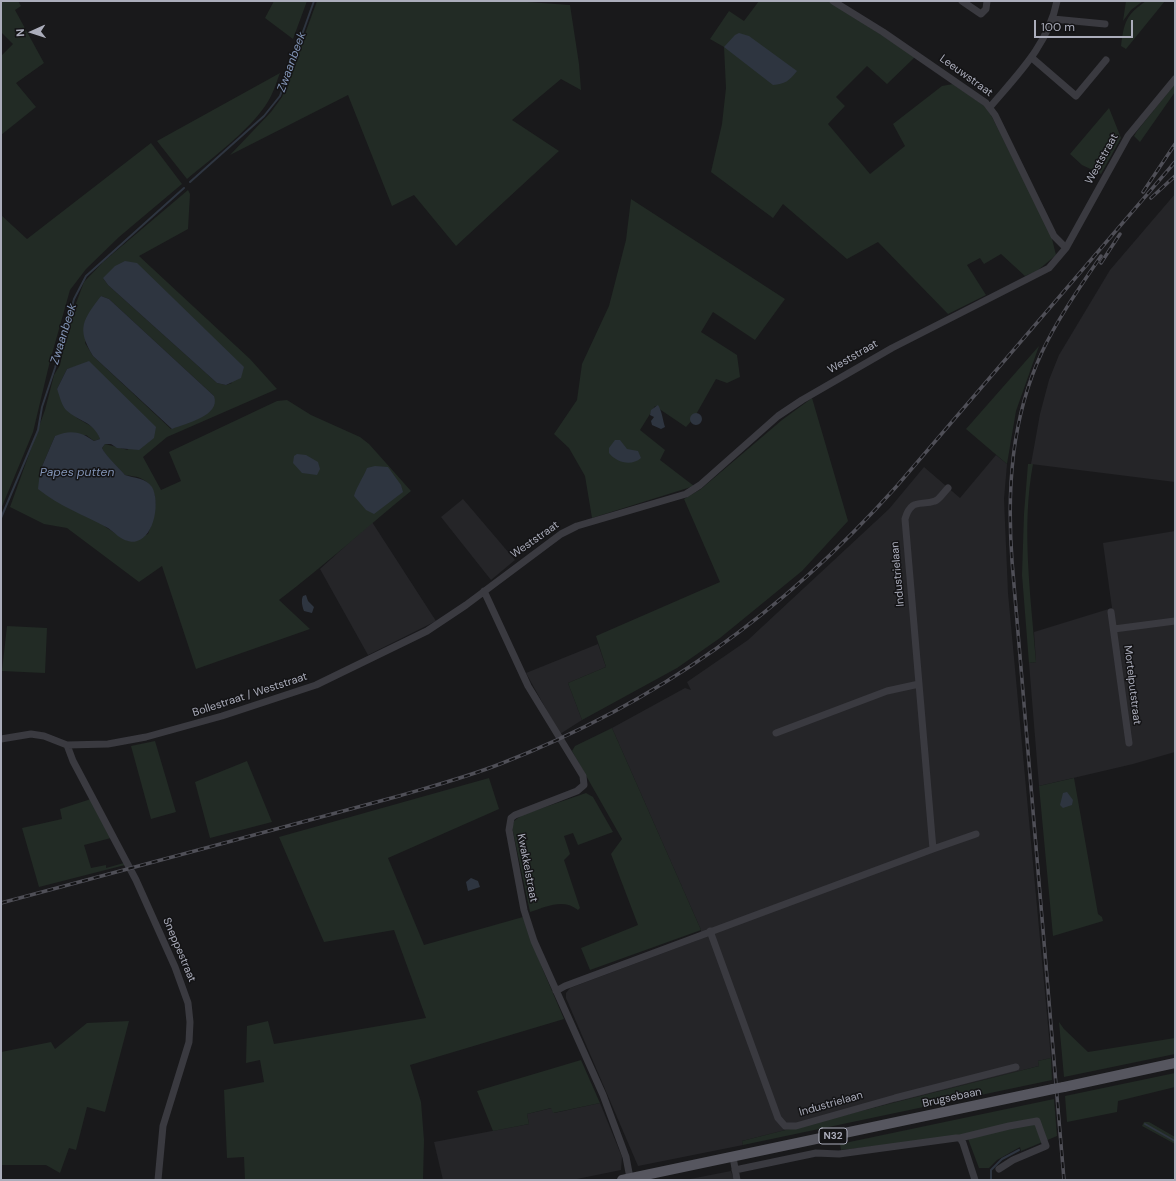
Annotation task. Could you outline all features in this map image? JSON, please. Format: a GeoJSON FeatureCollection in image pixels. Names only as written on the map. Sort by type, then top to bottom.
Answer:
{"type":"FeatureCollection","features":[{"type":"Feature","properties":{"kind":"main road","name":"Brugsebaan"},"geometry":{"type":"LineString","coordinates":[[626,1179],[1175,1063]]}},
{"type":"Feature","properties":{"kind":"street","name":"Leeuwstraat"},"geometry":{"type":"LineString","coordinates":[[833,1],[904,45],[990,108],[1054,236],[1066,248]]}},
{"type":"Feature","properties":{"kind":"street"},"geometry":{"type":"LineString","coordinates":[[962,1],[981,14],[986,9],[986,1]]}},
{"type":"Feature","properties":{"kind":"street"},"geometry":{"type":"LineString","coordinates":[[990,108],[1032,58],[1053,19],[1056,1]]}},
{"type":"Feature","properties":{"kind":"street"},"geometry":{"type":"LineString","coordinates":[[1053,19],[1105,24]]}},
{"type":"Feature","properties":{"kind":"street"},"geometry":{"type":"LineString","coordinates":[[1032,58],[1076,96],[1106,60]]}},
{"type":"Feature","properties":{"kind":"street","name":"Weststraat"},"geometry":{"type":"LineString","coordinates":[[484,591],[530,555],[561,534],[577,526],[686,494],[700,485],[778,416],[802,400],[892,348],[1049,268],[1066,248],[1128,136],[1175,79]]}},
{"type":"Feature","properties":{"kind":"street","name":"Industrielaan"},"geometry":{"type":"LineString","coordinates":[[933,849],[905,519],[907,512],[914,504],[936,501],[948,488]]}},
{"type":"Feature","properties":{"kind":"street","name":"Bollestraat / Weststraat"},"geometry":{"type":"LineString","coordinates":[[1,739],[20,735],[38,735],[67,745],[108,744],[182,728],[316,685],[427,631],[484,591]]}},
{"type":"Feature","properties":{"kind":"street","name":"Kwakkelstraat"},"geometry":{"type":"LineString","coordinates":[[484,591],[528,686],[583,776],[584,785],[577,791],[515,815],[511,818],[509,824],[524,910],[542,961],[588,1058],[609,1110],[629,1168],[626,1179]]}},
{"type":"Feature","properties":{"kind":"street","name":"Mortelputstraat"},"geometry":{"type":"LineString","coordinates":[[1111,612],[1129,744]]}},
{"type":"Feature","properties":{"kind":"street"},"geometry":{"type":"LineString","coordinates":[[1114,629],[1175,621]]}},
{"type":"Feature","properties":{"kind":"street"},"geometry":{"type":"LineString","coordinates":[[776,733],[887,691],[919,684]]}},
{"type":"Feature","properties":{"kind":"street","name":"Sneppestraat"},"geometry":{"type":"LineString","coordinates":[[67,745],[73,761],[136,880],[175,967],[188,1003],[190,1022],[188,1042],[163,1126],[158,1180]]}},
{"type":"Feature","properties":{"kind":"street"},"geometry":{"type":"LineString","coordinates":[[556,991],[565,986],[710,931],[976,834]]}},
{"type":"Feature","properties":{"kind":"street","name":"Industrielaan"},"geometry":{"type":"LineString","coordinates":[[710,931],[778,1118],[785,1126],[796,1126],[895,1098],[1016,1067]]}},
{"type":"Feature","properties":{"kind":"street"},"geometry":{"type":"LineString","coordinates":[[735,1170],[816,1153],[840,1154],[960,1138],[1037,1121],[1046,1148],[1013,1160],[999,1169]]}},
{"type":"Feature","properties":{"kind":"street"},"geometry":{"type":"LineString","coordinates":[[960,1138],[969,1157],[975,1180]]}},
{"type":"Feature","properties":{"kind":"street"},"geometry":{"type":"LineString","coordinates":[[733,1157],[737,1180]]}},
{"type":"Feature","properties":{"kind":"shaded area"},"geometry":{"type":"Polygon","coordinates":[[[1,1],[18,1],[21,6],[15,10],[44,63],[16,83],[36,107],[1,135],[1,56],[13,44],[1,32],[1,1]]]}},
{"type":"Feature","properties":{"kind":"shaded area"},"geometry":{"type":"Polygon","coordinates":[[[274,1],[307,1],[293,39],[265,18],[274,1]]]}},
{"type":"Feature","properties":{"kind":"shaded area"},"geometry":{"type":"Polygon","coordinates":[[[317,1],[514,1],[570,5],[579,64],[581,90],[561,79],[512,120],[559,151],[456,246],[414,195],[392,206],[348,95],[230,155],[271,112],[282,97],[317,1]]]}},
{"type":"Feature","properties":{"kind":"shaded area"},"geometry":{"type":"Polygon","coordinates":[[[759,1],[830,1],[915,57],[887,84],[867,66],[836,97],[845,106],[828,124],[870,174],[905,146],[893,124],[942,86],[953,84],[986,107],[1051,235],[1056,255],[1037,271],[1025,276],[1001,254],[984,264],[980,258],[967,265],[986,295],[948,314],[878,242],[847,259],[783,204],[773,218],[711,172],[722,124],[726,88],[724,47],[710,39],[729,11],[744,21],[759,1]]]}},
{"type":"Feature","properties":{"kind":"shaded area"},"geometry":{"type":"Polygon","coordinates":[[[1126,1],[1143,1],[1131,10],[1123,21],[1126,1]]]}},
{"type":"Feature","properties":{"kind":"shaded area"},"geometry":{"type":"Polygon","coordinates":[[[1146,1],[1165,1],[1126,49],[1121,46],[1123,31],[1127,20],[1139,6],[1146,1]]]}},
{"type":"Feature","properties":{"kind":"shaded area"},"geometry":{"type":"Polygon","coordinates":[[[280,73],[271,96],[265,107],[256,118],[221,151],[187,179],[157,141],[280,73]]]}},
{"type":"Feature","properties":{"kind":"shaded area"},"geometry":{"type":"Polygon","coordinates":[[[1175,84],[1175,92],[1140,142],[1134,136],[1137,131],[1175,84]]]}},
{"type":"Feature","properties":{"kind":"shaded area"},"geometry":{"type":"Polygon","coordinates":[[[1109,108],[1121,138],[1101,174],[1082,165],[1070,154],[1109,108]]]}},
{"type":"Feature","properties":{"kind":"shaded area"},"geometry":{"type":"Polygon","coordinates":[[[151,143],[182,184],[119,237],[86,269],[70,290],[50,361],[33,432],[1,509],[1,215],[27,239],[151,143]]]}},
{"type":"Feature","properties":{"kind":"shaded area"},"geometry":{"type":"Polygon","coordinates":[[[188,190],[190,194],[188,229],[139,256],[250,359],[277,389],[167,437],[143,457],[161,490],[181,481],[169,452],[277,401],[287,400],[311,415],[360,437],[369,444],[411,491],[279,600],[310,629],[196,669],[162,566],[139,582],[67,528],[44,524],[10,507],[45,410],[54,375],[60,365],[69,322],[84,282],[103,262],[188,190]],[[103,278],[108,285],[217,383],[226,385],[232,383],[103,278]],[[101,296],[85,343],[93,356],[171,429],[214,396],[109,299],[101,296]],[[78,366],[67,369],[57,389],[77,418],[96,429],[100,439],[94,441],[86,435],[55,436],[40,471],[107,528],[128,541],[148,534],[155,511],[152,488],[140,478],[125,475],[106,455],[102,448],[105,444],[128,450],[78,366]]]}},
{"type":"Feature","properties":{"kind":"shaded area"},"geometry":{"type":"Polygon","coordinates":[[[1175,194],[1175,482],[1031,464],[1040,414],[1049,380],[1059,355],[1110,270],[1175,194]]]}},
{"type":"Feature","properties":{"kind":"shaded area"},"geometry":{"type":"Polygon","coordinates":[[[631,199],[785,299],[755,340],[713,312],[701,332],[737,355],[740,377],[727,383],[716,379],[694,418],[686,427],[655,406],[640,430],[665,450],[660,460],[694,486],[592,518],[585,476],[569,448],[554,434],[577,400],[582,364],[609,306],[626,240],[631,199]]]}},
{"type":"Feature","properties":{"kind":"shaded area"},"geometry":{"type":"Polygon","coordinates":[[[1039,346],[1016,411],[1007,464],[966,429],[1039,346]]]}},
{"type":"Feature","properties":{"kind":"shaded area"},"geometry":{"type":"Polygon","coordinates":[[[812,398],[848,521],[802,571],[720,638],[677,668],[582,720],[568,683],[606,667],[596,636],[720,582],[684,499],[701,489],[782,420],[812,398]]]}},
{"type":"Feature","properties":{"kind":"shaded area"},"geometry":{"type":"Polygon","coordinates":[[[996,455],[1007,464],[1004,499],[1008,593],[1051,1058],[1038,1061],[1039,1066],[742,1141],[743,1145],[638,1166],[566,998],[566,993],[570,988],[698,940],[701,930],[612,728],[685,688],[691,690],[687,682],[748,640],[889,509],[924,467],[960,498],[996,455]]]}},
{"type":"Feature","properties":{"kind":"shaded area"},"geometry":{"type":"Polygon","coordinates":[[[1028,464],[1033,464],[1029,488],[1027,538],[1036,662],[1029,663],[1022,575],[1024,514],[1028,464]]]}},
{"type":"Feature","properties":{"kind":"shaded area"},"geometry":{"type":"Polygon","coordinates":[[[463,499],[515,560],[491,580],[441,517],[463,499]]]}},
{"type":"Feature","properties":{"kind":"shaded area"},"geometry":{"type":"Polygon","coordinates":[[[372,522],[436,621],[368,655],[320,569],[372,522]]]}},
{"type":"Feature","properties":{"kind":"shaded area"},"geometry":{"type":"Polygon","coordinates":[[[1175,531],[1175,752],[1133,764],[1039,786],[1029,663],[1036,662],[1034,632],[1112,608],[1103,543],[1175,531]]]}},
{"type":"Feature","properties":{"kind":"shaded area"},"geometry":{"type":"Polygon","coordinates":[[[7,626],[47,628],[45,673],[2,671],[7,626]]]}},
{"type":"Feature","properties":{"kind":"shaded area"},"geometry":{"type":"Polygon","coordinates":[[[598,644],[606,667],[568,683],[582,720],[560,734],[526,673],[598,644]]]}},
{"type":"Feature","properties":{"kind":"shaded area"},"geometry":{"type":"Polygon","coordinates":[[[612,728],[701,930],[590,970],[581,948],[638,925],[611,854],[622,839],[572,751],[575,746],[612,728]]]}},
{"type":"Feature","properties":{"kind":"shaded area"},"geometry":{"type":"Polygon","coordinates":[[[155,741],[176,812],[151,819],[131,746],[155,741]]]}},
{"type":"Feature","properties":{"kind":"shaded area"},"geometry":{"type":"Polygon","coordinates":[[[247,761],[272,822],[210,838],[195,782],[247,761]]]}},
{"type":"Feature","properties":{"kind":"shaded area"},"geometry":{"type":"Polygon","coordinates":[[[489,778],[499,809],[388,858],[424,945],[523,917],[543,970],[564,1019],[410,1065],[421,1102],[424,1140],[423,1180],[245,1180],[244,1157],[227,1158],[224,1090],[264,1082],[260,1060],[246,1063],[247,1026],[268,1021],[274,1044],[426,1018],[394,930],[324,942],[279,837],[489,778]]]}},
{"type":"Feature","properties":{"kind":"shaded area"},"geometry":{"type":"Polygon","coordinates":[[[1074,778],[1098,914],[1102,917],[1103,921],[1053,936],[1039,786],[1074,778]]]}},
{"type":"Feature","properties":{"kind":"shaded area"},"geometry":{"type":"Polygon","coordinates":[[[586,793],[593,797],[613,832],[578,845],[573,833],[564,836],[570,854],[564,860],[580,908],[578,910],[572,906],[560,904],[530,912],[512,827],[514,821],[522,815],[586,793]]]}},
{"type":"Feature","properties":{"kind":"shaded area"},"geometry":{"type":"Polygon","coordinates":[[[91,799],[111,838],[84,845],[91,868],[106,865],[106,868],[124,863],[125,865],[39,887],[22,828],[62,819],[60,809],[91,799]]]}},
{"type":"Feature","properties":{"kind":"shaded area"},"geometry":{"type":"Polygon","coordinates":[[[129,1021],[105,1112],[87,1107],[76,1150],[69,1148],[60,1173],[46,1165],[1,1165],[1,1052],[51,1042],[55,1049],[87,1023],[129,1021]]]}},
{"type":"Feature","properties":{"kind":"shaded area"},"geometry":{"type":"Polygon","coordinates":[[[1059,1022],[1064,1029],[1088,1052],[1175,1038],[1175,1054],[1064,1077],[1059,1022]]]}},
{"type":"Feature","properties":{"kind":"shaded area"},"geometry":{"type":"Polygon","coordinates":[[[1051,1058],[1052,1080],[743,1145],[742,1141],[1039,1066],[1038,1061],[1051,1058]]]}},
{"type":"Feature","properties":{"kind":"shaded area"},"geometry":{"type":"Polygon","coordinates":[[[581,1060],[600,1103],[553,1113],[551,1108],[527,1114],[529,1124],[493,1131],[477,1091],[581,1060]]]}},
{"type":"Feature","properties":{"kind":"shaded area"},"geometry":{"type":"Polygon","coordinates":[[[1175,1073],[1175,1087],[1118,1101],[1117,1112],[1067,1122],[1065,1096],[1175,1073]]]}},
{"type":"Feature","properties":{"kind":"shaded area"},"geometry":{"type":"Polygon","coordinates":[[[1054,1099],[1057,1136],[1021,1151],[1020,1147],[997,1160],[989,1168],[979,1168],[967,1136],[841,1150],[840,1144],[1054,1099]]]}},
{"type":"Feature","properties":{"kind":"shaded area"},"geometry":{"type":"Polygon","coordinates":[[[600,1103],[622,1157],[621,1170],[572,1180],[443,1180],[434,1142],[529,1124],[527,1114],[552,1108],[554,1113],[600,1103]]]}},
{"type":"Feature","properties":{"kind":"shaded area"},"geometry":{"type":"Polygon","coordinates":[[[1144,1122],[1149,1122],[1175,1137],[1175,1144],[1142,1126],[1144,1122]]]}},
{"type":"Feature","properties":{"kind":"shaded area"},"geometry":{"type":"Polygon","coordinates":[[[731,1171],[734,1180],[685,1180],[731,1171]]]}},
{"type":"Feature","properties":{"kind":"water"},"geometry":{"type":"Polygon","coordinates":[[[739,33],[749,36],[797,71],[792,77],[781,84],[773,85],[724,47],[735,35],[739,33]]]}},
{"type":"Feature","properties":{"kind":"water"},"geometry":{"type":"Polygon","coordinates":[[[125,261],[137,263],[244,367],[241,378],[226,385],[217,383],[108,285],[103,278],[115,266],[125,261]]]}},
{"type":"Feature","properties":{"kind":"water"},"geometry":{"type":"Polygon","coordinates":[[[101,296],[109,299],[214,396],[215,403],[207,414],[201,418],[172,429],[93,356],[83,331],[86,318],[101,296]]]}},
{"type":"Feature","properties":{"kind":"water","name":"Papes putten"},"geometry":{"type":"Polygon","coordinates":[[[89,361],[156,427],[154,438],[139,450],[117,448],[111,444],[105,444],[102,448],[125,475],[147,482],[152,487],[156,501],[156,509],[152,525],[143,538],[136,541],[130,542],[123,539],[108,528],[63,505],[38,489],[40,471],[55,436],[76,432],[85,435],[94,441],[100,439],[90,425],[66,410],[57,389],[67,369],[89,361]]]}},
{"type":"Feature","properties":{"kind":"water"},"geometry":{"type":"Polygon","coordinates":[[[658,405],[665,427],[661,429],[652,425],[651,421],[654,417],[650,415],[651,410],[658,405]]]}},
{"type":"Feature","properties":{"kind":"water"},"geometry":{"type":"Polygon","coordinates":[[[694,413],[698,413],[702,419],[698,425],[694,425],[690,421],[690,417],[694,413]]]}},
{"type":"Feature","properties":{"kind":"water"},"geometry":{"type":"Polygon","coordinates":[[[615,440],[620,440],[627,449],[638,451],[641,458],[637,461],[628,463],[616,459],[609,453],[609,448],[615,440]]]}},
{"type":"Feature","properties":{"kind":"water"},"geometry":{"type":"Polygon","coordinates":[[[297,454],[306,455],[318,462],[320,469],[317,475],[302,473],[293,463],[294,456],[297,454]]]}},
{"type":"Feature","properties":{"kind":"water"},"geometry":{"type":"Polygon","coordinates":[[[375,466],[388,467],[401,485],[403,492],[374,514],[366,510],[354,496],[367,468],[375,466]]]}},
{"type":"Feature","properties":{"kind":"water"},"geometry":{"type":"Polygon","coordinates":[[[306,595],[308,601],[314,607],[312,613],[304,611],[303,609],[302,599],[303,596],[306,595]]]}},
{"type":"Feature","properties":{"kind":"water"},"geometry":{"type":"Polygon","coordinates":[[[1067,792],[1073,800],[1072,805],[1063,808],[1060,805],[1063,793],[1067,792]]]}},
{"type":"Feature","properties":{"kind":"water"},"geometry":{"type":"Polygon","coordinates":[[[471,878],[478,881],[480,887],[468,891],[466,882],[471,878]]]}},
{"type":"Feature","properties":{"kind":"waterway","name":"Zwaanbeek"},"geometry":{"type":"LineString","coordinates":[[190,182],[264,116],[280,96],[314,1]]}},
{"type":"Feature","properties":{"kind":"waterway","name":"Zwaanbeek"},"geometry":{"type":"LineString","coordinates":[[1,518],[38,430],[42,407],[55,368],[74,299],[86,276],[184,188]]}},
{"type":"Feature","properties":{"kind":"waterway"},"geometry":{"type":"LineString","coordinates":[[1145,1124],[1175,1141]]}},
{"type":"Feature","properties":{"kind":"waterway"},"geometry":{"type":"LineString","coordinates":[[991,1180],[991,1170],[1002,1159],[1019,1150]]}},
{"type":"Feature","properties":{"kind":"railway"},"geometry":{"type":"LineString","coordinates":[[1143,192],[1175,144]]}},
{"type":"Feature","properties":{"kind":"railway"},"geometry":{"type":"LineString","coordinates":[[1,903],[399,796],[475,773],[557,740],[612,713],[665,683],[715,650],[763,613],[809,574],[853,532],[896,487],[1175,162]]}},
{"type":"Feature","properties":{"kind":"railway"},"geometry":{"type":"LineString","coordinates":[[1151,198],[1175,176]]}},
{"type":"Feature","properties":{"kind":"railway"},"geometry":{"type":"LineString","coordinates":[[1101,263],[1120,234]]}},
{"type":"Feature","properties":{"kind":"railway"},"geometry":{"type":"LineString","coordinates":[[1064,1180],[1012,561],[1010,507],[1011,481],[1018,429],[1032,377],[1042,352],[1055,327],[1101,256]]}}]}
